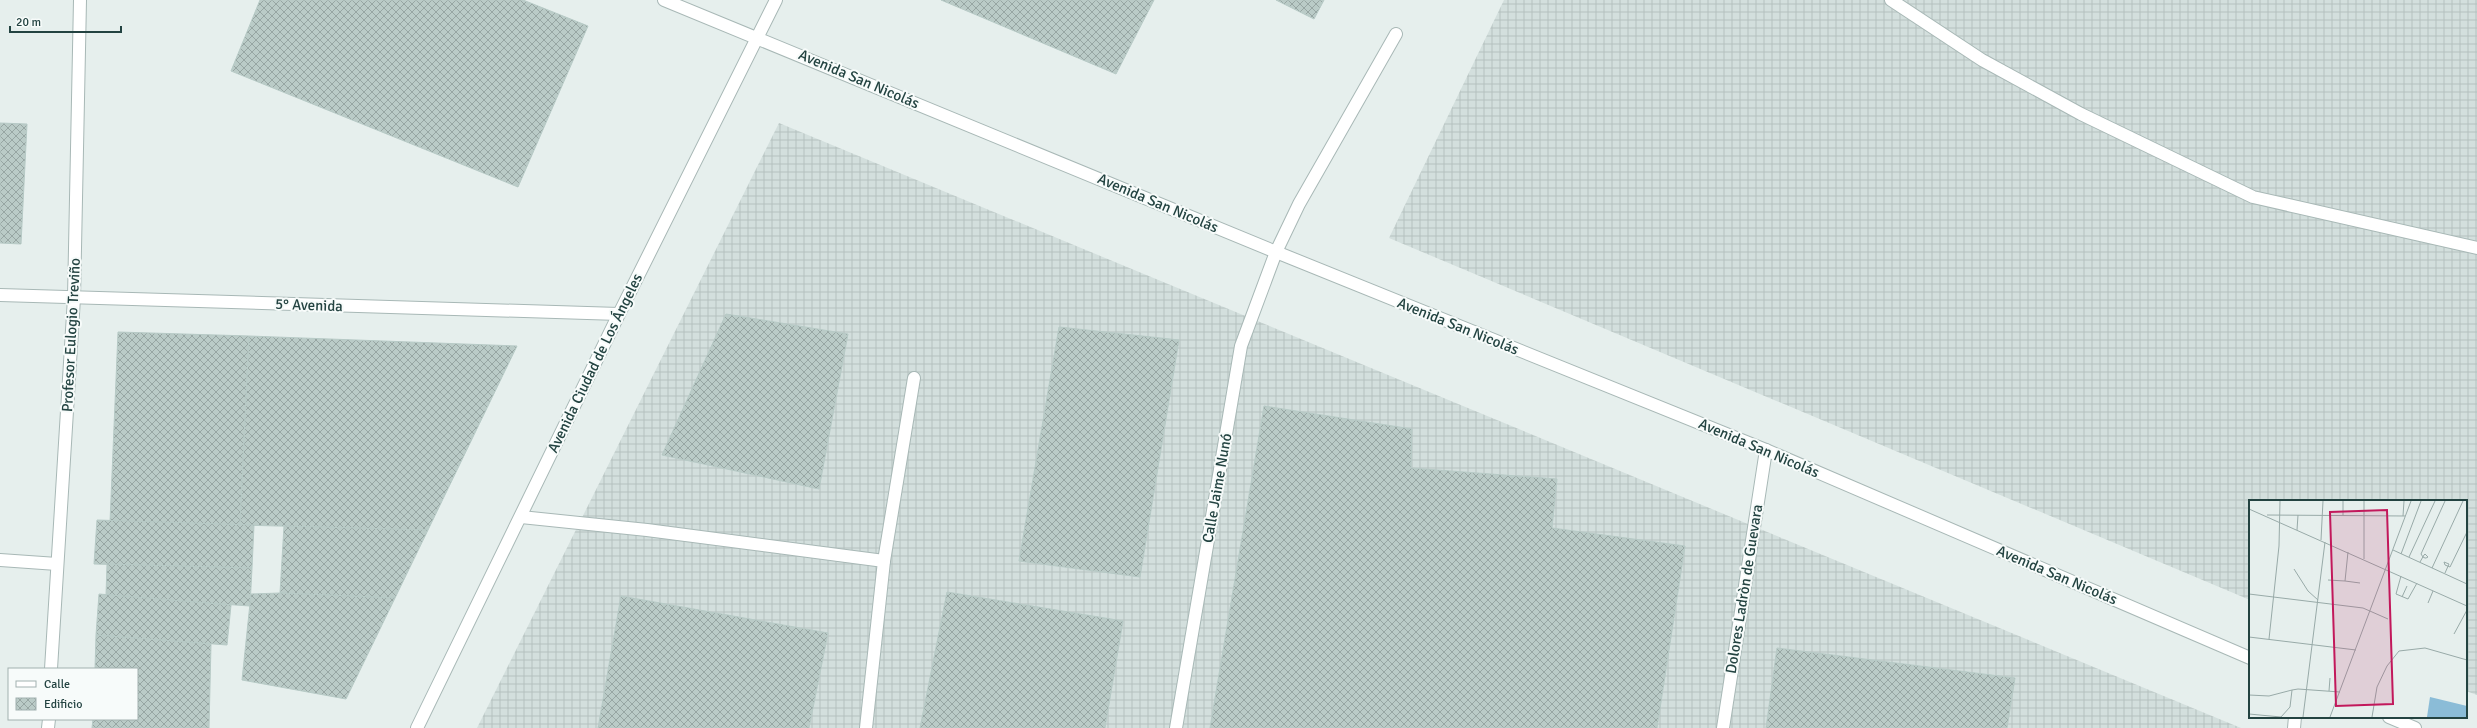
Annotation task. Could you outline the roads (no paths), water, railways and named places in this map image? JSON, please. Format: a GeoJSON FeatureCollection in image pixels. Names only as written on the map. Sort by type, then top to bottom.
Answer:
{"type":"FeatureCollection","features":[{"type":"Feature","properties":{"kind":"street","name":"Profesor Eulogio Treviño"},"geometry":{"type":"LineString","coordinates":[[51,668],[74,298],[80,0]]}},
{"type":"Feature","properties":{"kind":"street","name":"Avenida San Nicolás"},"geometry":{"type":"LineString","coordinates":[[664,0],[758,37],[1276,252],[1766,450],[2249,658]]}},
{"type":"Feature","properties":{"kind":"street","name":"Avenida Ciudad de Los Ángeles"},"geometry":{"type":"LineString","coordinates":[[417,728],[619,314],[776,0]]}},
{"type":"Feature","properties":{"kind":"street"},"geometry":{"type":"LineString","coordinates":[[1891,0],[1982,60],[2081,114],[2253,197],[2477,248]]}},
{"type":"Feature","properties":{"kind":"street","name":"Calle Jaime Nunó"},"geometry":{"type":"LineString","coordinates":[[1176,728],[1241,346],[1276,252],[1299,204],[1396,34]]}},
{"type":"Feature","properties":{"kind":"street","name":"5° Avenida"},"geometry":{"type":"LineString","coordinates":[[0,295],[619,314]]}},
{"type":"Feature","properties":{"kind":"street"},"geometry":{"type":"LineString","coordinates":[[866,728],[884,561],[914,378]]}},
{"type":"Feature","properties":{"kind":"street","name":"Dolores Ladròn de Guevara"},"geometry":{"type":"LineString","coordinates":[[1723,728],[1766,450]]}},
{"type":"Feature","properties":{"kind":"street"},"geometry":{"type":"LineString","coordinates":[[521,517],[647,530],[884,561]]}},
{"type":"Feature","properties":{"kind":"street"},"geometry":{"type":"LineString","coordinates":[[0,560],[57,564]]}},
{"type":"Feature","properties":{"kind":"street"},"geometry":{"type":"LineString","coordinates":[[2294,728],[2295,718]]}},
{"type":"Feature","properties":{"kind":"street"},"geometry":{"type":"LineString","coordinates":[[2391,718],[2415,728]]}}]}
